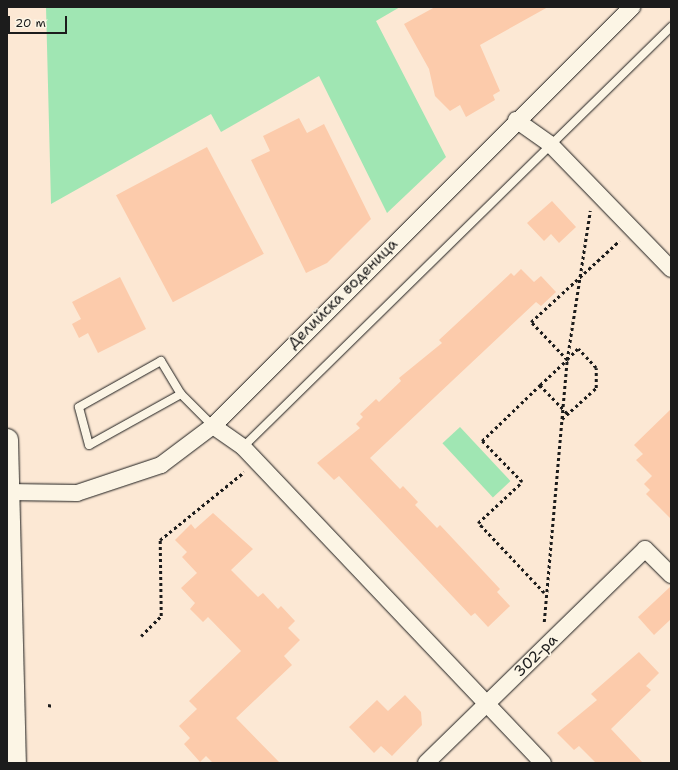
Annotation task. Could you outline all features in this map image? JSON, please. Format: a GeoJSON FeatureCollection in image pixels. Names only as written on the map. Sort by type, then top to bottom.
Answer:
{"type":"FeatureCollection","features":[{"type":"Feature","properties":{"kind":"main road"},"geometry":{"type":"LineString","coordinates":[[7,440],[8,556],[15,763]]}},
{"type":"Feature","properties":{"kind":"street","name":"Делийска воденица"},"geometry":{"type":"LineString","coordinates":[[8,492],[77,493],[161,465],[212,426],[516,120],[632,7]]}},
{"type":"Feature","properties":{"kind":"street"},"geometry":{"type":"LineString","coordinates":[[516,120],[550,144],[671,269]]}},
{"type":"Feature","properties":{"kind":"street"},"geometry":{"type":"LineString","coordinates":[[212,426],[243,447],[543,763]]}},
{"type":"Feature","properties":{"kind":"street","name":"302-ра"},"geometry":{"type":"LineString","coordinates":[[426,763],[645,549],[671,575]]}},
{"type":"Feature","properties":{"kind":"lane"},"geometry":{"type":"LineString","coordinates":[[243,447],[550,144],[671,27]]}},
{"type":"Feature","properties":{"kind":"lane"},"geometry":{"type":"LineString","coordinates":[[181,394],[89,445],[79,407],[161,361],[181,394],[212,426]]}},
{"type":"Feature","properties":{"kind":"path"},"geometry":{"type":"LineString","coordinates":[[544,648],[544,593],[567,360],[577,280],[594,189]]}},
{"type":"Feature","properties":{"kind":"path"},"geometry":{"type":"LineString","coordinates":[[567,360],[531,322],[632,229]]}},
{"type":"Feature","properties":{"kind":"path"},"geometry":{"type":"LineString","coordinates":[[544,593],[478,523],[522,482],[482,441],[578,349],[596,368],[596,388],[561,419]]}},
{"type":"Feature","properties":{"kind":"path"},"geometry":{"type":"LineString","coordinates":[[540,386],[568,414]]}},
{"type":"Feature","properties":{"kind":"path"},"geometry":{"type":"LineString","coordinates":[[141,636],[161,616],[160,540],[257,462]]}},
{"type":"Feature","properties":{"kind":"path"},"geometry":{"type":"LineString","coordinates":[[48,705],[53,706]]}},
{"type":"Feature","properties":{"kind":"green space"},"geometry":{"type":"Polygon","coordinates":[[[46,7],[400,7],[376,21],[446,157],[387,213],[319,76],[221,132],[211,114],[51,204],[46,7]]]}},
{"type":"Feature","properties":{"kind":"green space"},"geometry":{"type":"Polygon","coordinates":[[[460,427],[510,481],[493,497],[442,443],[460,427]]]}},
{"type":"Feature","properties":{"kind":"building"},"geometry":{"type":"Polygon","coordinates":[[[435,7],[548,7],[480,45],[500,91],[493,95],[495,100],[466,117],[460,105],[450,111],[435,96],[429,69],[404,24],[435,7]]]}},
{"type":"Feature","properties":{"kind":"building"},"geometry":{"type":"Polygon","coordinates":[[[299,118],[307,133],[324,124],[371,219],[327,263],[306,273],[251,160],[270,151],[263,136],[299,118]]]}},
{"type":"Feature","properties":{"kind":"building"},"geometry":{"type":"Polygon","coordinates":[[[207,147],[264,254],[173,302],[116,195],[207,147]]]}},
{"type":"Feature","properties":{"kind":"building"},"geometry":{"type":"Polygon","coordinates":[[[552,201],[576,227],[559,243],[551,234],[544,241],[527,223],[552,201]]]}},
{"type":"Feature","properties":{"kind":"building"},"geometry":{"type":"Polygon","coordinates":[[[521,269],[534,282],[541,276],[556,292],[541,306],[536,302],[370,458],[400,489],[403,486],[418,502],[415,505],[437,528],[440,525],[500,589],[497,592],[510,606],[488,627],[475,613],[471,616],[339,476],[334,480],[317,463],[360,428],[356,424],[363,417],[360,414],[376,399],[379,402],[401,381],[399,378],[442,343],[439,340],[511,273],[514,276],[521,269]]]}},
{"type":"Feature","properties":{"kind":"building"},"geometry":{"type":"Polygon","coordinates":[[[120,277],[146,329],[98,353],[88,333],[79,338],[72,324],[81,319],[72,302],[120,277]]]}},
{"type":"Feature","properties":{"kind":"building"},"geometry":{"type":"Polygon","coordinates":[[[671,409],[671,519],[646,494],[650,490],[644,484],[652,476],[636,460],[643,454],[634,445],[671,409]]]}},
{"type":"Feature","properties":{"kind":"building"},"geometry":{"type":"Polygon","coordinates":[[[213,513],[253,549],[231,570],[258,597],[263,593],[278,609],[281,606],[295,621],[288,628],[300,640],[284,656],[292,665],[236,718],[280,763],[213,763],[206,756],[200,762],[184,744],[190,738],[179,726],[197,709],[189,701],[241,651],[208,617],[203,622],[190,609],[195,603],[181,588],[197,573],[182,557],[187,552],[175,540],[191,524],[195,529],[213,513]]]}},
{"type":"Feature","properties":{"kind":"building"},"geometry":{"type":"Polygon","coordinates":[[[671,586],[671,619],[654,635],[638,617],[671,586]]]}},
{"type":"Feature","properties":{"kind":"building"},"geometry":{"type":"Polygon","coordinates":[[[639,652],[659,673],[646,686],[651,690],[611,729],[643,763],[596,763],[579,746],[574,750],[557,733],[597,700],[591,694],[639,652]]]}},
{"type":"Feature","properties":{"kind":"building"},"geometry":{"type":"Polygon","coordinates":[[[405,695],[421,712],[422,725],[392,756],[381,746],[374,753],[349,727],[377,700],[388,711],[405,695]]]}}]}
